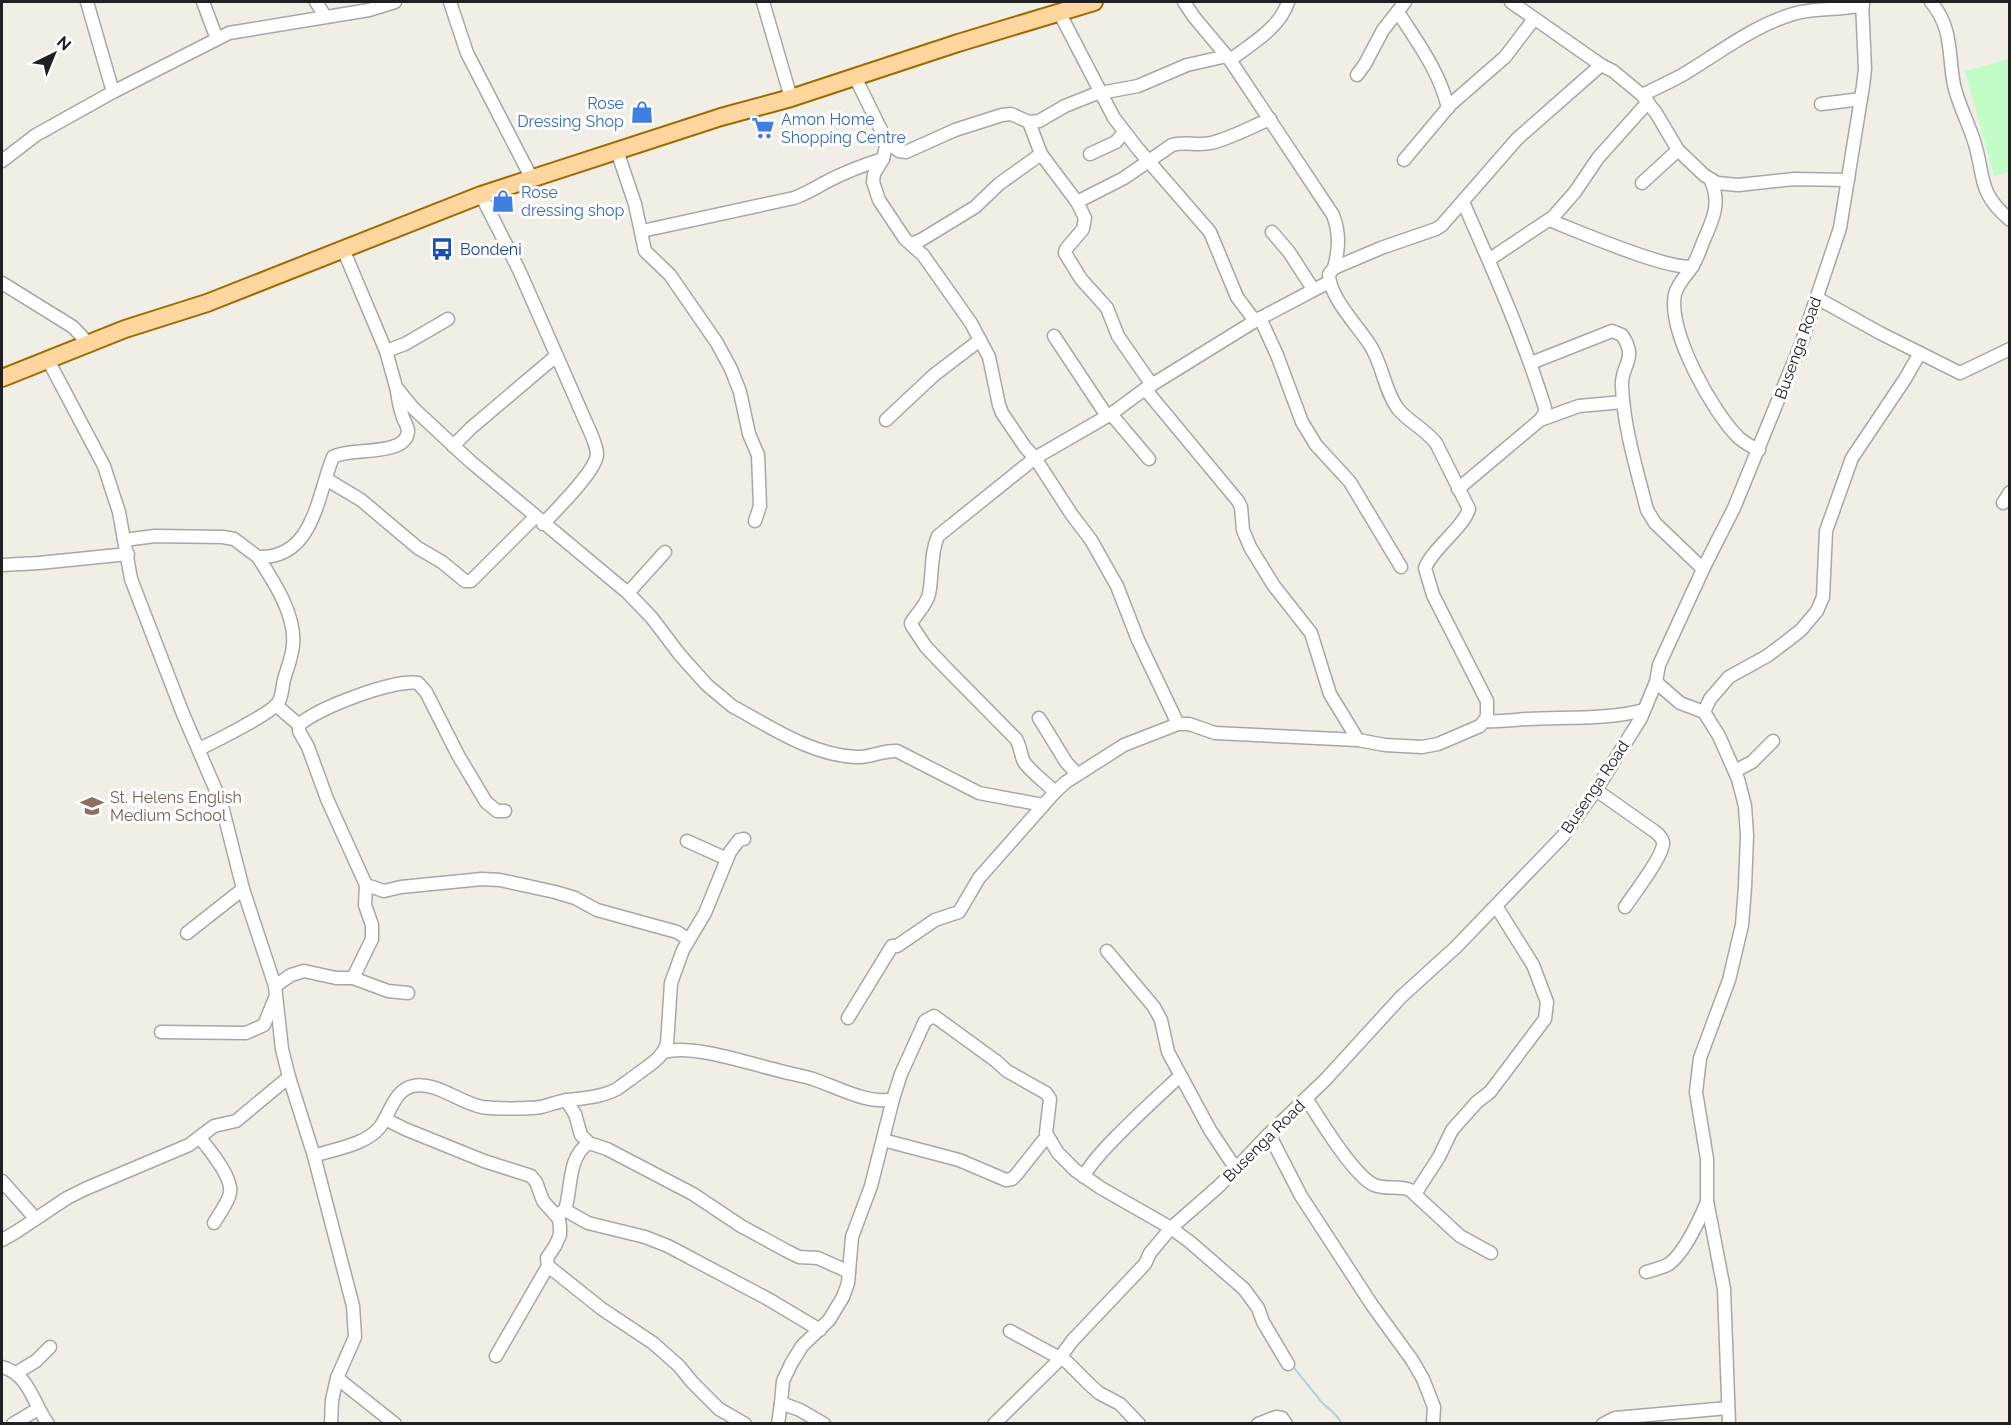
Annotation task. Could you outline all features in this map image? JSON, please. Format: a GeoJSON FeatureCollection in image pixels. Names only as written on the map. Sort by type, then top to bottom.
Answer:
{"type":"FeatureCollection","features":[{"type":"Feature","properties":{"kind":"main road"},"geometry":{"type":"LineString","coordinates":[[2,378],[125,329],[207,303],[481,195],[722,117],[791,98],[958,43],[1094,2]]}},
{"type":"Feature","properties":{"kind":"street"},"geometry":{"type":"LineString","coordinates":[[87,2],[112,92]]}},
{"type":"Feature","properties":{"kind":"street"},"geometry":{"type":"LineString","coordinates":[[203,2],[217,39]]}},
{"type":"Feature","properties":{"kind":"street"},"geometry":{"type":"LineString","coordinates":[[316,2],[326,16]]}},
{"type":"Feature","properties":{"kind":"street"},"geometry":{"type":"LineString","coordinates":[[2,161],[36,135],[112,92],[228,33],[369,10],[395,2]]}},
{"type":"Feature","properties":{"kind":"street"},"geometry":{"type":"LineString","coordinates":[[450,2],[467,54],[532,179]]}},
{"type":"Feature","properties":{"kind":"street"},"geometry":{"type":"LineString","coordinates":[[763,2],[791,98]]}},
{"type":"Feature","properties":{"kind":"street"},"geometry":{"type":"LineString","coordinates":[[1185,2],[1194,17],[1228,58],[1333,215],[1338,228],[1339,240],[1334,268]]}},
{"type":"Feature","properties":{"kind":"street"},"geometry":{"type":"LineString","coordinates":[[855,78],[887,142],[899,151],[906,152],[955,130],[1002,115],[1011,114],[1029,122],[1039,121],[1065,106],[1100,93],[1138,86],[1188,65],[1228,58],[1275,24],[1285,11],[1288,2]]}},
{"type":"Feature","properties":{"kind":"street"},"geometry":{"type":"LineString","coordinates":[[1357,75],[1383,30],[1405,2]]}},
{"type":"Feature","properties":{"kind":"street"},"geometry":{"type":"LineString","coordinates":[[1511,2],[1621,77],[1645,99],[1678,150],[1711,181],[1716,191],[1716,207],[1693,266],[1682,279],[1675,297],[1674,309],[1696,375],[1716,409],[1737,436],[1759,450]]}},
{"type":"Feature","properties":{"kind":"street"},"geometry":{"type":"LineString","coordinates":[[1931,2],[1945,24],[1952,55],[1954,82],[1974,141],[1984,190],[1991,201],[2010,220]]}},
{"type":"Feature","properties":{"kind":"street"},"geometry":{"type":"LineString","coordinates":[[1490,259],[1549,220],[1575,192],[1598,158],[1645,99],[1713,54],[1775,20],[1796,12],[1846,9],[1862,3]]}},
{"type":"Feature","properties":{"kind":"street","name":"Busenga Road"},"geometry":{"type":"LineString","coordinates":[[994,1424],[1059,1358],[1072,1341],[1145,1264],[1150,1253],[1171,1228],[1236,1169],[1326,1079],[1401,997],[1456,947],[1563,836],[1596,790],[1644,710],[1656,682],[1659,665],[1759,450],[1787,382],[1817,297],[1840,228],[1861,99],[1865,69],[1862,3]]}},
{"type":"Feature","properties":{"kind":"street"},"geometry":{"type":"LineString","coordinates":[[1059,12],[1100,93],[1124,132],[1210,232],[1237,297],[1257,319],[1277,356],[1302,423],[1316,445],[1350,482],[1401,567]]}},
{"type":"Feature","properties":{"kind":"street"},"geometry":{"type":"LineString","coordinates":[[1398,12],[1426,55],[1445,93],[1448,108]]}},
{"type":"Feature","properties":{"kind":"street"},"geometry":{"type":"LineString","coordinates":[[1404,160],[1448,108],[1475,82],[1497,66],[1534,19]]}},
{"type":"Feature","properties":{"kind":"street"},"geometry":{"type":"LineString","coordinates":[[848,1018],[892,946],[897,946],[935,920],[959,912],[979,878],[1055,792],[1077,774],[1124,745],[1178,723],[1189,724],[1215,733],[1358,740],[1385,745],[1422,747],[1468,733],[1485,721],[1486,701],[1433,595],[1425,568],[1467,515],[1469,509],[1436,443],[1407,417],[1393,399],[1371,346],[1344,308],[1329,282],[1329,274],[1334,268],[1442,225],[1517,139],[1601,65]]}},
{"type":"Feature","properties":{"kind":"street"},"geometry":{"type":"LineString","coordinates":[[1821,104],[1861,99]]}},
{"type":"Feature","properties":{"kind":"street"},"geometry":{"type":"LineString","coordinates":[[1077,202],[1124,178],[1175,143],[1211,143],[1270,119]]}},
{"type":"Feature","properties":{"kind":"street"},"geometry":{"type":"LineString","coordinates":[[1029,122],[1041,154],[1077,202],[1085,218],[1086,224],[1083,230],[1065,253],[1081,279],[1107,308],[1118,336],[1148,387],[1238,501],[1243,530],[1250,547],[1274,586],[1314,639],[1330,694],[1358,740]]}},
{"type":"Feature","properties":{"kind":"street"},"geometry":{"type":"LineString","coordinates":[[1090,154],[1116,142],[1124,132]]}},
{"type":"Feature","properties":{"kind":"street"},"geometry":{"type":"LineString","coordinates":[[887,142],[883,159],[874,174],[873,182],[879,200],[905,239],[922,255],[971,323],[989,357],[999,405],[1014,431],[1091,540],[1117,586],[1138,640],[1178,723]]}},
{"type":"Feature","properties":{"kind":"street"},"geometry":{"type":"LineString","coordinates":[[1642,183],[1678,150]]}},
{"type":"Feature","properties":{"kind":"street"},"geometry":{"type":"LineString","coordinates":[[616,151],[635,204],[645,251],[670,275],[712,334],[731,369],[740,392],[749,434],[758,455],[760,506],[755,521]]}},
{"type":"Feature","properties":{"kind":"street"},"geometry":{"type":"LineString","coordinates":[[911,244],[975,207],[999,184],[1041,154]]}},
{"type":"Feature","properties":{"kind":"street"},"geometry":{"type":"LineString","coordinates":[[642,231],[794,198],[807,194],[859,166],[883,159]]}},
{"type":"Feature","properties":{"kind":"street"},"geometry":{"type":"LineString","coordinates":[[1711,181],[1738,185],[1794,179],[1848,180]]}},
{"type":"Feature","properties":{"kind":"street"},"geometry":{"type":"LineString","coordinates":[[326,479],[361,500],[399,533],[465,580],[471,581],[580,483],[593,464],[597,454],[592,436],[519,270],[481,195]]}},
{"type":"Feature","properties":{"kind":"street"},"geometry":{"type":"LineString","coordinates":[[1458,489],[1540,420],[1545,413],[1532,363],[1490,259],[1463,202]]}},
{"type":"Feature","properties":{"kind":"street"},"geometry":{"type":"LineString","coordinates":[[1549,220],[1659,262],[1687,268],[1693,266]]}},
{"type":"Feature","properties":{"kind":"street"},"geometry":{"type":"LineString","coordinates":[[1272,232],[1289,252],[1313,289]]}},
{"type":"Feature","properties":{"kind":"street"},"geometry":{"type":"LineString","coordinates":[[258,557],[281,554],[294,548],[314,515],[333,457],[339,454],[392,448],[401,444],[406,438],[408,430],[386,351],[343,249]]}},
{"type":"Feature","properties":{"kind":"street"},"geometry":{"type":"LineString","coordinates":[[1055,792],[1028,767],[1022,759],[1020,746],[1016,740],[926,647],[911,623],[929,593],[934,545],[938,536],[1035,458],[1109,415],[1148,387],[1257,319],[1329,282]]}},
{"type":"Feature","properties":{"kind":"street"},"geometry":{"type":"LineString","coordinates":[[2,284],[73,327],[88,343]]}},
{"type":"Feature","properties":{"kind":"street"},"geometry":{"type":"LineString","coordinates":[[1817,297],[1960,373],[2010,349]]}},
{"type":"Feature","properties":{"kind":"street"},"geometry":{"type":"LineString","coordinates":[[386,351],[405,344],[448,319]]}},
{"type":"Feature","properties":{"kind":"street"},"geometry":{"type":"LineString","coordinates":[[1532,363],[1612,331],[1619,333],[1625,340],[1630,359],[1622,376],[1623,402],[1629,438],[1647,510],[1655,523],[1703,569]]}},
{"type":"Feature","properties":{"kind":"street"},"geometry":{"type":"LineString","coordinates":[[1054,336],[1109,415],[1149,459]]}},
{"type":"Feature","properties":{"kind":"street"},"geometry":{"type":"LineString","coordinates":[[886,420],[934,375],[980,340]]}},
{"type":"Feature","properties":{"kind":"street"},"geometry":{"type":"LineString","coordinates":[[1704,712],[1710,699],[1730,678],[1767,656],[1801,630],[1817,611],[1823,597],[1827,531],[1852,458],[1920,353]]}},
{"type":"Feature","properties":{"kind":"street"},"geometry":{"type":"LineString","coordinates":[[453,446],[556,356]]}},
{"type":"Feature","properties":{"kind":"street"},"geometry":{"type":"LineString","coordinates":[[48,360],[104,466],[119,512],[131,579],[183,714],[221,802],[243,889],[275,991],[282,1048],[348,1280],[355,1323],[355,1337],[337,1378],[332,1400],[331,1424]]}},
{"type":"Feature","properties":{"kind":"street"},"geometry":{"type":"LineString","coordinates":[[396,387],[412,408],[453,446],[539,521],[628,593],[652,618],[700,678],[720,698],[732,706],[812,748],[855,757],[884,751],[897,751],[978,793],[1043,805]]}},
{"type":"Feature","properties":{"kind":"street"},"geometry":{"type":"LineString","coordinates":[[1540,420],[1580,406],[1623,402]]}},
{"type":"Feature","properties":{"kind":"street"},"geometry":{"type":"LineString","coordinates":[[2003,503],[2010,492]]}},
{"type":"Feature","properties":{"kind":"street"},"geometry":{"type":"LineString","coordinates":[[124,540],[155,536],[234,539],[258,557],[284,603],[293,633],[291,660],[284,678],[280,700],[268,712],[220,740],[199,748]]}},
{"type":"Feature","properties":{"kind":"street"},"geometry":{"type":"LineString","coordinates":[[628,593],[665,552]]}},
{"type":"Feature","properties":{"kind":"street"},"geometry":{"type":"LineString","coordinates":[[2,565],[128,554]]}},
{"type":"Feature","properties":{"kind":"street"},"geometry":{"type":"LineString","coordinates":[[299,725],[338,702],[405,682],[418,683],[426,692],[458,755],[486,802],[497,811],[505,811]]}},
{"type":"Feature","properties":{"kind":"street"},"geometry":{"type":"LineString","coordinates":[[1656,682],[1680,703],[1704,712],[1719,736],[1735,771],[1742,792],[1746,825],[1744,909],[1729,980],[1700,1058],[1696,1092],[1707,1159],[1707,1201],[1724,1289],[1729,1424]]}},
{"type":"Feature","properties":{"kind":"street"},"geometry":{"type":"LineString","coordinates":[[276,705],[299,725],[327,799],[366,885],[365,905],[372,925],[372,939],[353,978]]}},
{"type":"Feature","properties":{"kind":"street"},"geometry":{"type":"LineString","coordinates":[[1485,721],[1504,723],[1525,719],[1605,716],[1644,710]]}},
{"type":"Feature","properties":{"kind":"street"},"geometry":{"type":"LineString","coordinates":[[1039,718],[1066,762],[1077,774]]}},
{"type":"Feature","properties":{"kind":"street"},"geometry":{"type":"LineString","coordinates":[[1735,771],[1752,762],[1773,741]]}},
{"type":"Feature","properties":{"kind":"street"},"geometry":{"type":"LineString","coordinates":[[1596,790],[1654,831],[1663,842],[1660,855],[1625,908]]}},
{"type":"Feature","properties":{"kind":"street"},"geometry":{"type":"LineString","coordinates":[[314,1156],[373,1134],[399,1095],[406,1088],[416,1085],[429,1087],[458,1100],[483,1107],[539,1107],[566,1100],[588,1098],[616,1089],[651,1065],[664,1052],[667,1044],[671,983],[688,939],[705,913],[735,844],[744,838]]}},
{"type":"Feature","properties":{"kind":"street"},"geometry":{"type":"LineString","coordinates":[[687,841],[727,859]]}},
{"type":"Feature","properties":{"kind":"street"},"geometry":{"type":"LineString","coordinates":[[366,885],[372,889],[384,891],[401,887],[482,879],[500,880],[575,898],[597,910],[677,932],[688,939]]}},
{"type":"Feature","properties":{"kind":"street"},"geometry":{"type":"LineString","coordinates":[[187,933],[243,889]]}},
{"type":"Feature","properties":{"kind":"street"},"geometry":{"type":"LineString","coordinates":[[1415,1194],[1439,1157],[1452,1130],[1477,1102],[1490,1092],[1545,1019],[1547,1002],[1533,965],[1496,906]]}},
{"type":"Feature","properties":{"kind":"street"},"geometry":{"type":"LineString","coordinates":[[1107,951],[1154,1007],[1161,1020],[1168,1052],[1180,1076],[1210,1130],[1236,1169]]}},
{"type":"Feature","properties":{"kind":"street"},"geometry":{"type":"LineString","coordinates":[[161,1032],[246,1033],[264,1025],[275,991],[291,975],[304,971],[336,978],[353,978],[388,991],[408,993]]}},
{"type":"Feature","properties":{"kind":"street"},"geometry":{"type":"LineString","coordinates":[[778,1424],[783,1381],[791,1364],[802,1346],[820,1330],[840,1302],[848,1283],[854,1227],[871,1186],[901,1074],[925,1021],[928,1017],[934,1016],[996,1060],[1007,1071],[1046,1093],[1050,1099],[1046,1127],[1048,1138],[1067,1162],[1101,1188],[1171,1228],[1190,1242],[1251,1297],[1288,1364]]}},
{"type":"Feature","properties":{"kind":"street"},"geometry":{"type":"LineString","coordinates":[[664,1052],[673,1049],[712,1055],[809,1078],[875,1100],[893,1099]]}},
{"type":"Feature","properties":{"kind":"street"},"geometry":{"type":"LineString","coordinates":[[1084,1177],[1087,1169],[1180,1076]]}},
{"type":"Feature","properties":{"kind":"street"},"geometry":{"type":"LineString","coordinates":[[2,1239],[85,1189],[162,1158],[200,1138],[214,1126],[236,1121],[289,1077]]}},
{"type":"Feature","properties":{"kind":"street"},"geometry":{"type":"LineString","coordinates":[[1306,1098],[1332,1139],[1371,1184],[1381,1188],[1405,1188],[1415,1194],[1460,1236],[1491,1253]]}},
{"type":"Feature","properties":{"kind":"street"},"geometry":{"type":"LineString","coordinates":[[566,1100],[575,1114],[581,1135],[589,1143],[607,1149],[693,1194],[741,1226],[799,1257],[818,1258],[849,1272]]}},
{"type":"Feature","properties":{"kind":"street"},"geometry":{"type":"LineString","coordinates":[[385,1119],[484,1161],[531,1176],[536,1182],[543,1202],[588,1223],[668,1246],[768,1299],[820,1330]]}},
{"type":"Feature","properties":{"kind":"street"},"geometry":{"type":"LineString","coordinates":[[1269,1134],[1301,1196],[1372,1305],[1424,1379],[1434,1407],[1433,1424]]}},
{"type":"Feature","properties":{"kind":"street"},"geometry":{"type":"LineString","coordinates":[[200,1138],[219,1165],[231,1190],[230,1196],[214,1223]]}},
{"type":"Feature","properties":{"kind":"street"},"geometry":{"type":"LineString","coordinates":[[883,1140],[959,1160],[1006,1180],[1016,1175],[1043,1141],[1048,1138]]}},
{"type":"Feature","properties":{"kind":"street"},"geometry":{"type":"LineString","coordinates":[[496,1356],[548,1266],[548,1258],[560,1235],[560,1211],[571,1174],[584,1146],[589,1143]]}},
{"type":"Feature","properties":{"kind":"street"},"geometry":{"type":"LineString","coordinates":[[2,1181],[35,1218]]}},
{"type":"Feature","properties":{"kind":"street"},"geometry":{"type":"LineString","coordinates":[[1646,1272],[1667,1266],[1676,1257],[1701,1217],[1707,1201]]}},
{"type":"Feature","properties":{"kind":"street"},"geometry":{"type":"LineString","coordinates":[[548,1266],[602,1309],[653,1343],[680,1366],[718,1409],[745,1424]]}},
{"type":"Feature","properties":{"kind":"street"},"geometry":{"type":"LineString","coordinates":[[1010,1331],[1067,1362],[1094,1389],[1119,1404],[1139,1424]]}},
{"type":"Feature","properties":{"kind":"street"},"geometry":{"type":"LineString","coordinates":[[16,1373],[36,1360],[50,1347]]}},
{"type":"Feature","properties":{"kind":"street"},"geometry":{"type":"LineString","coordinates":[[2,1367],[16,1373],[28,1386],[38,1409],[48,1424]]}},
{"type":"Feature","properties":{"kind":"street"},"geometry":{"type":"LineString","coordinates":[[337,1378],[395,1424]]}},
{"type":"Feature","properties":{"kind":"street"},"geometry":{"type":"LineString","coordinates":[[781,1403],[800,1410],[824,1424]]}},
{"type":"Feature","properties":{"kind":"street"},"geometry":{"type":"LineString","coordinates":[[1603,1424],[1728,1408]]}},
{"type":"Feature","properties":{"kind":"street"},"geometry":{"type":"LineString","coordinates":[[13,1424],[38,1409]]}},
{"type":"Feature","properties":{"kind":"street"},"geometry":{"type":"LineString","coordinates":[[1258,1424],[1276,1417],[1282,1418],[1286,1424]]}},
{"type":"Feature","properties":{"kind":"green space"},"geometry":{"type":"Polygon","coordinates":[[[2009,59],[2009,172],[1994,176],[1965,71],[2009,59]]]}},
{"type":"Feature","properties":{"kind":"waterway"},"geometry":{"type":"LineString","coordinates":[[1292,1365],[1342,1424]]}},
{"type":"Feature","properties":{"kind":"place","name":"Rose Dressing Shop"},"geometry":{"type":"Point","coordinates":[642,112]}},
{"type":"Feature","properties":{"kind":"place","name":"Amon Home Shopping Centre"},"geometry":{"type":"Point","coordinates":[763,128]}},
{"type":"Feature","properties":{"kind":"place","name":"Rose dressing shop"},"geometry":{"type":"Point","coordinates":[503,201]}},
{"type":"Feature","properties":{"kind":"place","name":"Bondeni"},"geometry":{"type":"Point","coordinates":[442,249]}},
{"type":"Feature","properties":{"kind":"place","name":"St. Helens English Medium School"},"geometry":{"type":"Point","coordinates":[92,806]}}]}
